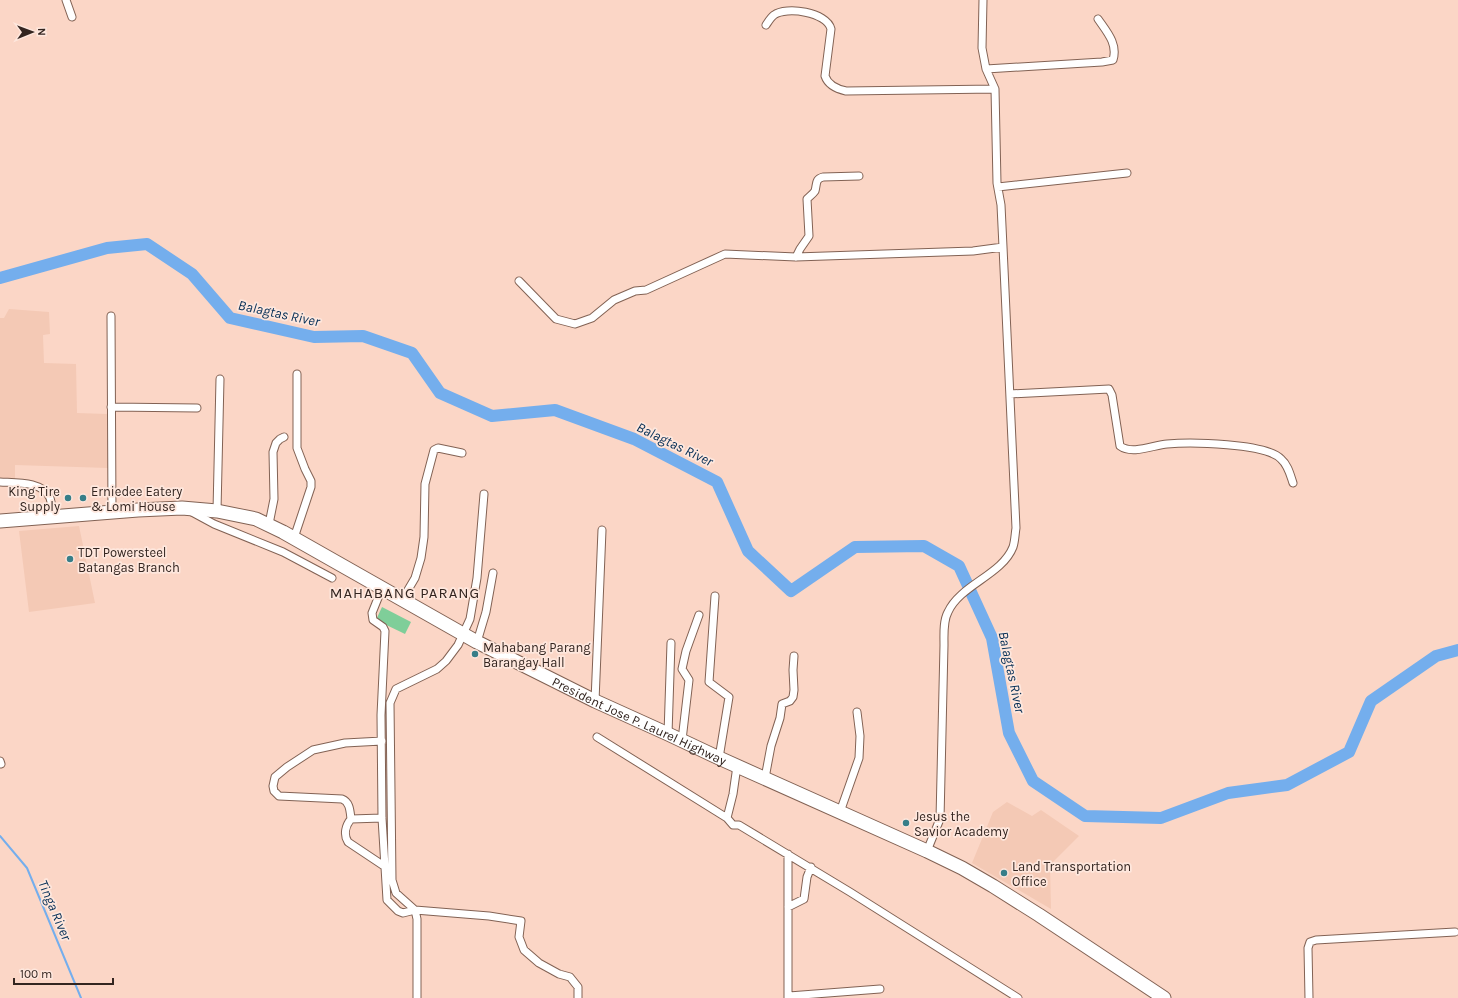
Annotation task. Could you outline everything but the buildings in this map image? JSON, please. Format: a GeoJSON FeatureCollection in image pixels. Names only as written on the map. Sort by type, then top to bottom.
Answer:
{"type":"FeatureCollection","features":[{"type":"Feature","properties":{"kind":"highway","name":"President Jose P. Laurel Highway"},"geometry":{"type":"LineString","coordinates":[[0,520],[182,508],[217,511],[256,519],[269,524],[463,634],[595,701],[962,868],[993,886],[1164,998]]}},
{"type":"Feature","properties":{"kind":"street"},"geometry":{"type":"LineString","coordinates":[[66,0],[72,17]]}},
{"type":"Feature","properties":{"kind":"street"},"geometry":{"type":"LineString","coordinates":[[927,851],[940,819],[945,621],[948,612],[962,593],[993,571],[1006,557],[1013,547],[1016,528],[994,89],[986,69],[982,48],[983,0]]}},
{"type":"Feature","properties":{"kind":"street"},"geometry":{"type":"LineString","coordinates":[[766,25],[774,15],[779,13],[807,12],[821,16],[830,25],[831,29],[825,76],[826,80],[832,86],[846,91],[994,89]]}},
{"type":"Feature","properties":{"kind":"street"},"geometry":{"type":"LineString","coordinates":[[986,69],[1102,62],[1113,60],[1115,55],[1112,38],[1098,19]]}},
{"type":"Feature","properties":{"kind":"street"},"geometry":{"type":"LineString","coordinates":[[998,187],[1127,173]]}},
{"type":"Feature","properties":{"kind":"street"},"geometry":{"type":"LineString","coordinates":[[796,257],[809,236],[807,199],[814,194],[816,181],[823,177],[859,176]]}},
{"type":"Feature","properties":{"kind":"street"},"geometry":{"type":"LineString","coordinates":[[519,280],[556,319],[575,324],[592,318],[614,300],[635,291],[646,290],[725,254],[796,257],[973,251],[1003,247]]}},
{"type":"Feature","properties":{"kind":"street"},"geometry":{"type":"LineString","coordinates":[[111,316],[112,512]]}},
{"type":"Feature","properties":{"kind":"street"},"geometry":{"type":"LineString","coordinates":[[294,538],[311,487],[311,481],[297,448],[297,374]]}},
{"type":"Feature","properties":{"kind":"street"},"geometry":{"type":"LineString","coordinates":[[217,511],[220,379]]}},
{"type":"Feature","properties":{"kind":"street"},"geometry":{"type":"LineString","coordinates":[[1010,394],[1109,389],[1112,395],[1120,446],[1123,448],[1146,448],[1166,444],[1216,444],[1267,451],[1281,458],[1289,470],[1293,483]]}},
{"type":"Feature","properties":{"kind":"street"},"geometry":{"type":"LineString","coordinates":[[112,407],[197,408]]}},
{"type":"Feature","properties":{"kind":"street"},"geometry":{"type":"LineString","coordinates":[[269,524],[274,499],[273,452],[276,443],[284,437]]}},
{"type":"Feature","properties":{"kind":"street"},"geometry":{"type":"LineString","coordinates":[[402,600],[415,578],[421,558],[424,537],[425,484],[434,450],[438,448],[462,453]]}},
{"type":"Feature","properties":{"kind":"street"},"geometry":{"type":"LineString","coordinates":[[0,482],[34,485],[47,492],[50,497],[53,517]]}},
{"type":"Feature","properties":{"kind":"street"},"geometry":{"type":"LineString","coordinates":[[417,998],[417,919],[415,910],[396,893],[392,880],[390,703],[396,689],[437,669],[446,661],[458,645],[463,634],[470,618],[477,578],[484,494]]}},
{"type":"Feature","properties":{"kind":"street"},"geometry":{"type":"LineString","coordinates":[[182,508],[214,524],[283,552],[332,578]]}},
{"type":"Feature","properties":{"kind":"street"},"geometry":{"type":"LineString","coordinates":[[595,701],[602,530]]}},
{"type":"Feature","properties":{"kind":"street"},"geometry":{"type":"LineString","coordinates":[[478,642],[486,612],[493,573]]}},
{"type":"Feature","properties":{"kind":"street"},"geometry":{"type":"LineString","coordinates":[[382,588],[372,613],[372,620],[383,627],[385,631],[381,715],[382,818],[384,866],[388,900],[398,911],[407,912],[415,910],[490,916],[521,922],[519,937],[524,950],[539,963],[559,974],[570,977],[578,988],[578,998]]}},
{"type":"Feature","properties":{"kind":"street"},"geometry":{"type":"LineString","coordinates":[[715,596],[709,682],[729,697],[719,758]]}},
{"type":"Feature","properties":{"kind":"street"},"geometry":{"type":"LineString","coordinates":[[682,740],[689,680],[682,669],[686,651],[699,615]]}},
{"type":"Feature","properties":{"kind":"street"},"geometry":{"type":"LineString","coordinates":[[668,734],[671,643]]}},
{"type":"Feature","properties":{"kind":"street"},"geometry":{"type":"LineString","coordinates":[[765,778],[771,746],[778,726],[782,704],[790,701],[793,697],[794,656]]}},
{"type":"Feature","properties":{"kind":"street"},"geometry":{"type":"LineString","coordinates":[[840,812],[859,758],[860,736],[857,712]]}},
{"type":"Feature","properties":{"kind":"street"},"geometry":{"type":"LineString","coordinates":[[597,737],[726,818],[733,825],[739,824],[811,867],[1018,998]]}},
{"type":"Feature","properties":{"kind":"street"},"geometry":{"type":"LineString","coordinates":[[352,819],[346,801],[342,799],[279,796],[274,791],[273,782],[275,777],[287,767],[312,750],[345,743],[382,741]]}},
{"type":"Feature","properties":{"kind":"street"},"geometry":{"type":"LineString","coordinates":[[726,818],[733,794],[737,766]]}},
{"type":"Feature","properties":{"kind":"street"},"geometry":{"type":"LineString","coordinates":[[382,818],[352,819],[347,824],[346,838],[348,842],[384,866]]}},
{"type":"Feature","properties":{"kind":"street"},"geometry":{"type":"LineString","coordinates":[[788,854],[788,997],[880,989]]}},
{"type":"Feature","properties":{"kind":"street"},"geometry":{"type":"LineString","coordinates":[[788,907],[804,899],[807,877],[811,867]]}},
{"type":"Feature","properties":{"kind":"street"},"geometry":{"type":"LineString","coordinates":[[1309,998],[1308,948],[1310,942],[1316,940],[1454,932]]}},
{"type":"Feature","properties":{"kind":"shaded area"},"geometry":{"type":"Polygon","coordinates":[[[9,309],[49,312],[50,334],[43,335],[44,363],[76,364],[77,413],[107,414],[108,468],[15,465],[15,479],[0,479],[0,318],[4,318],[9,309]]]}},
{"type":"Feature","properties":{"kind":"shaded area"},"geometry":{"type":"Polygon","coordinates":[[[79,526],[95,603],[29,612],[19,531],[79,526]]]}},
{"type":"Feature","properties":{"kind":"shaded area"},"geometry":{"type":"Polygon","coordinates":[[[1007,802],[1032,816],[1041,810],[1079,836],[1050,865],[1051,909],[972,863],[993,812],[1007,802]]]}},
{"type":"Feature","properties":{"kind":"green space"},"geometry":{"type":"Polygon","coordinates":[[[382,607],[411,622],[405,634],[376,620],[382,607]]]}},
{"type":"Feature","properties":{"kind":"waterway","name":"Balagtas River"},"geometry":{"type":"LineString","coordinates":[[0,278],[107,248],[147,244],[192,274],[230,318],[314,337],[363,336],[412,353],[440,393],[492,416],[555,410],[634,439],[717,482],[748,551],[791,591],[855,547],[924,546],[959,566],[992,638],[1009,733],[1033,781],[1085,816],[1161,818],[1228,793],[1287,785],[1349,752],[1371,701],[1436,656],[1458,650]]}},
{"type":"Feature","properties":{"kind":"waterway","name":"Tinga River"},"geometry":{"type":"LineString","coordinates":[[0,836],[27,868],[81,998]]}},
{"type":"Feature","properties":{"kind":"place","name":"King Tire Supply"},"geometry":{"type":"Point","coordinates":[68,498]}},
{"type":"Feature","properties":{"kind":"place","name":"Erniedee Eatery & Lomi House"},"geometry":{"type":"Point","coordinates":[83,498]}},
{"type":"Feature","properties":{"kind":"place","name":"TDT Powersteel Batangas Branch"},"geometry":{"type":"Point","coordinates":[70,559]}},
{"type":"Feature","properties":{"kind":"place","name":"Mahabang Parang Barangay Hall"},"geometry":{"type":"Point","coordinates":[475,654]}},
{"type":"Feature","properties":{"kind":"place","name":"Jesus the Savior Academy"},"geometry":{"type":"Point","coordinates":[906,823]}},
{"type":"Feature","properties":{"kind":"place","name":"Land Transportation Office"},"geometry":{"type":"Point","coordinates":[1004,873]}},
{"type":"Feature","properties":{"kind":"district","name":"MAHABANG PARANG"},"geometry":{"type":"Point","coordinates":[405,593]}}]}
